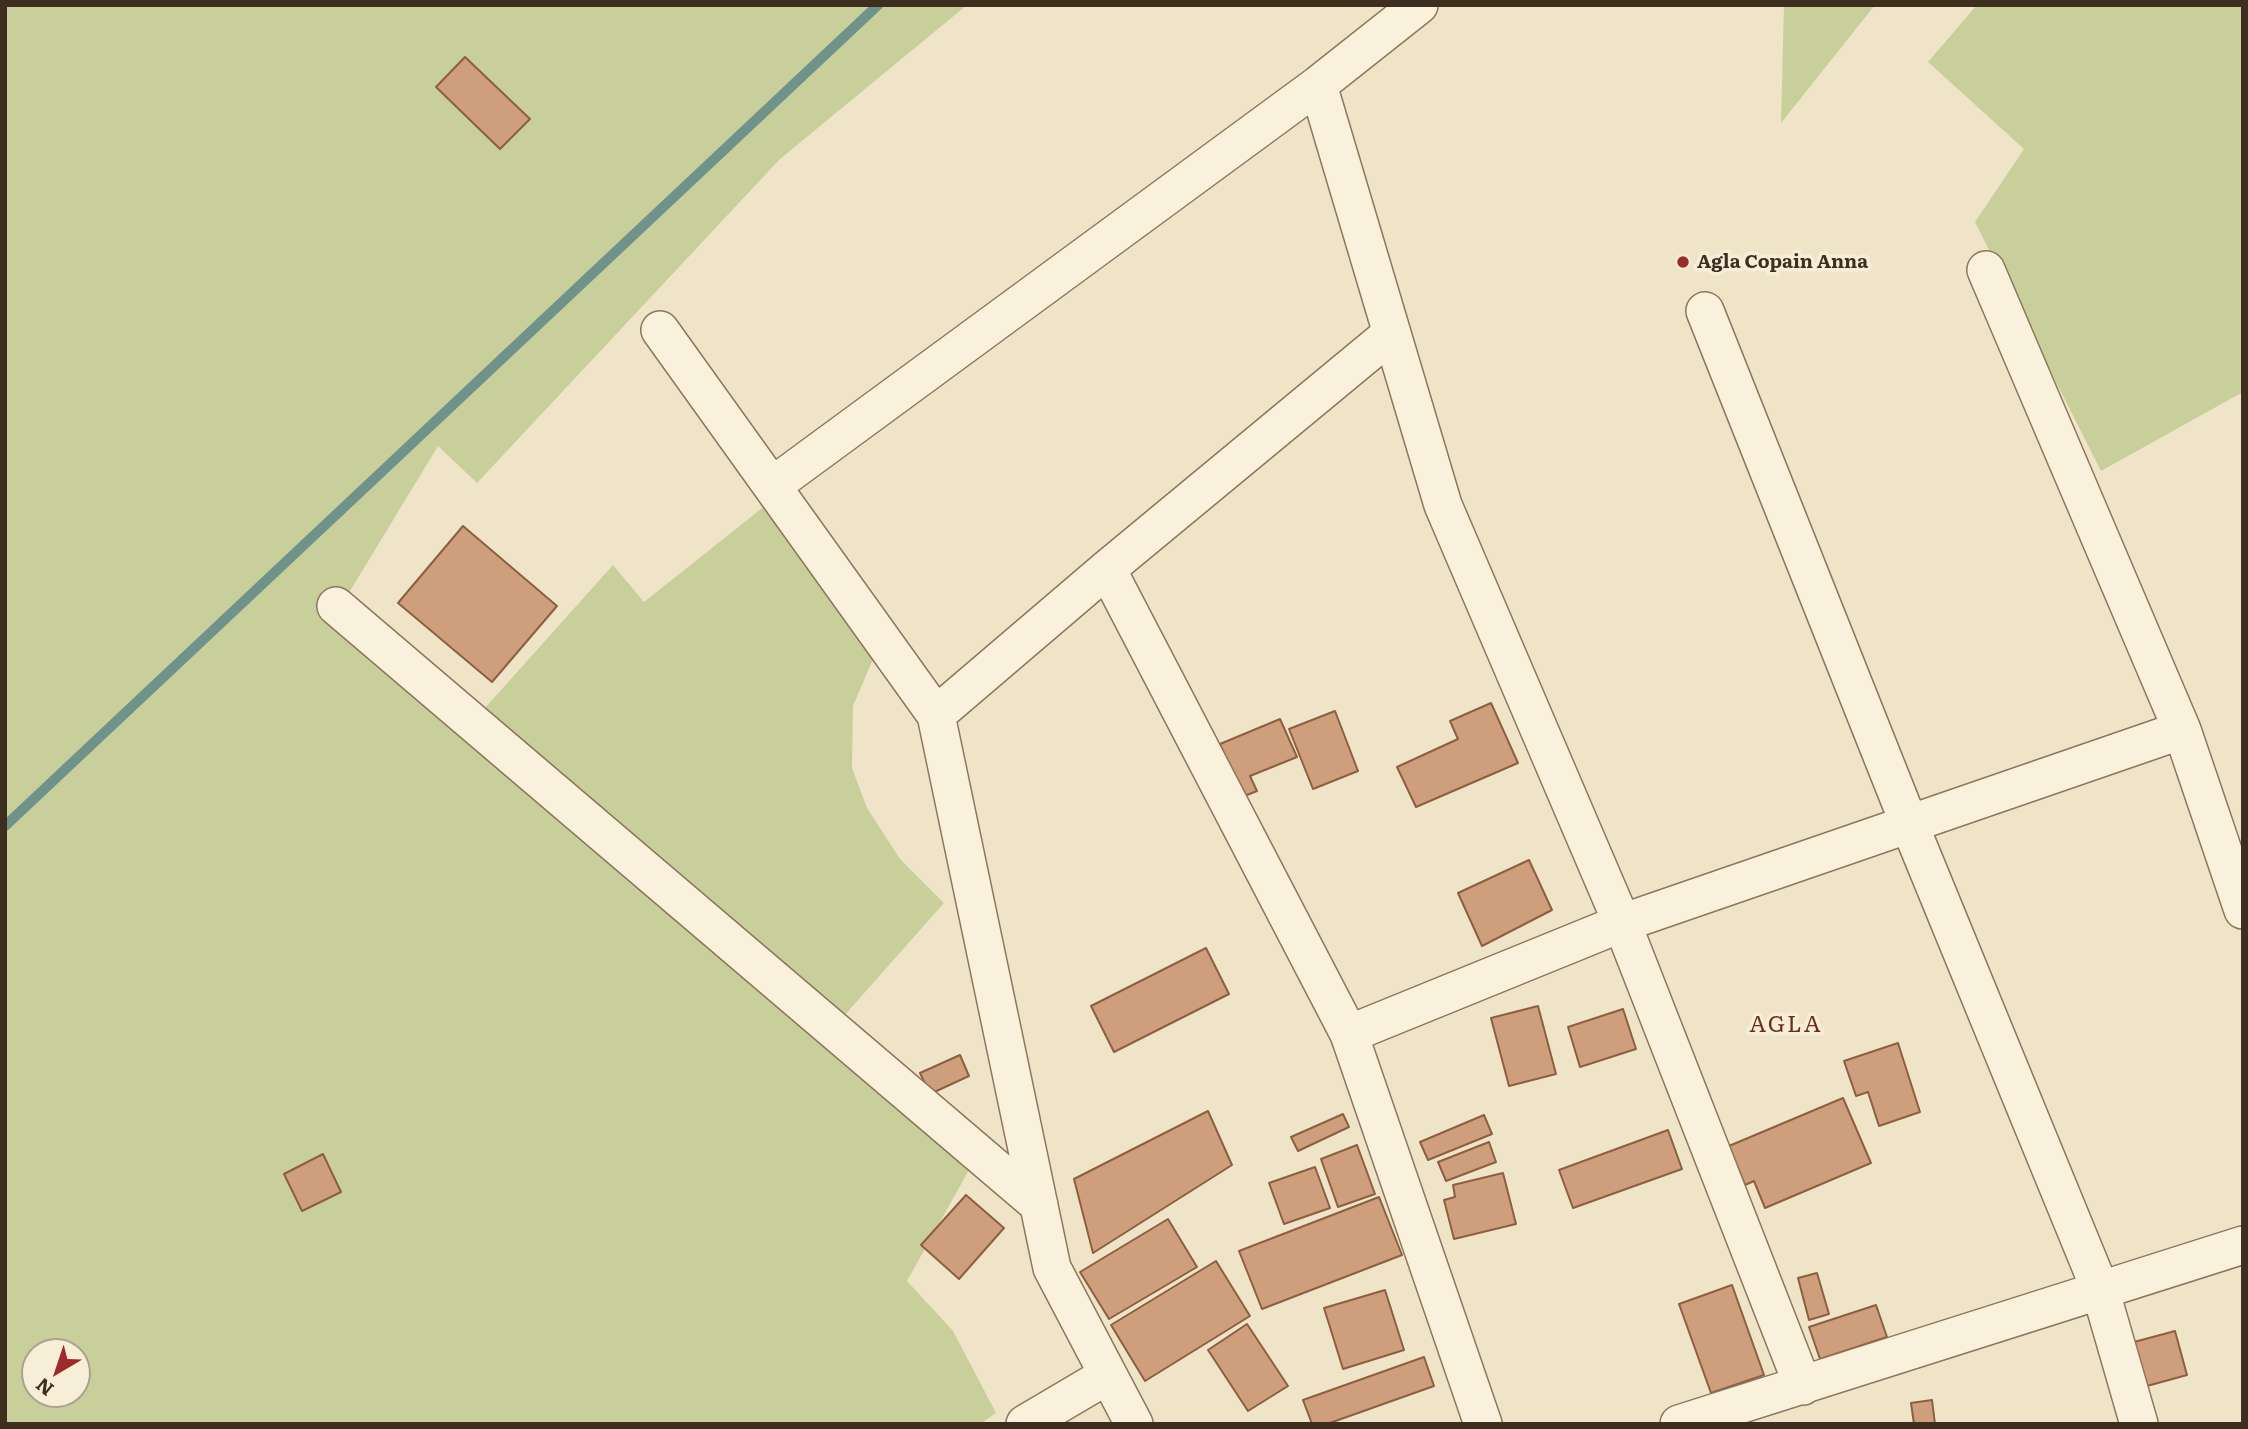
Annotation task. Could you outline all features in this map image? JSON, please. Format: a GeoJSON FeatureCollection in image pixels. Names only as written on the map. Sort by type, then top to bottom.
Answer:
{"type":"FeatureCollection","features":[{"type":"Feature","properties":{"kind":"street"},"geometry":{"type":"LineString","coordinates":[[772,486],[1318,85],[1419,5]]}},
{"type":"Feature","properties":{"kind":"street"},"geometry":{"type":"LineString","coordinates":[[1318,85],[1443,505],[1622,923],[1803,1386]]}},
{"type":"Feature","properties":{"kind":"street"},"geometry":{"type":"LineString","coordinates":[[1986,270],[2182,730],[2243,910]]}},
{"type":"Feature","properties":{"kind":"street"},"geometry":{"type":"LineString","coordinates":[[1706,311],[1910,826],[2100,1289],[2139,1424]]}},
{"type":"Feature","properties":{"kind":"street"},"geometry":{"type":"LineString","coordinates":[[660,330],[936,715],[1052,1268],[1134,1424]]}},
{"type":"Feature","properties":{"kind":"street"},"geometry":{"type":"LineString","coordinates":[[936,715],[1107,569],[1391,334]]}},
{"type":"Feature","properties":{"kind":"street"},"geometry":{"type":"LineString","coordinates":[[1107,569],[1349,1034],[1483,1424]]}},
{"type":"Feature","properties":{"kind":"street"},"geometry":{"type":"LineString","coordinates":[[335,606],[1039,1205]]}},
{"type":"Feature","properties":{"kind":"street"},"geometry":{"type":"LineString","coordinates":[[1349,1034],[1622,923],[1910,826],[2182,730]]}},
{"type":"Feature","properties":{"kind":"street"},"geometry":{"type":"LineString","coordinates":[[1679,1424],[2243,1245]]}},
{"type":"Feature","properties":{"kind":"street"},"geometry":{"type":"LineString","coordinates":[[1026,1424],[1108,1375]]}},
{"type":"Feature","properties":{"kind":"green space"},"geometry":{"type":"Polygon","coordinates":[[[5,5],[967,5],[780,159],[477,483],[438,446],[347,596],[484,709],[613,565],[644,602],[766,505],[876,652],[853,706],[852,768],[867,808],[900,859],[944,903],[843,1017],[983,1145],[907,1281],[953,1331],[996,1413],[980,1424],[5,1424],[5,5]]]}},
{"type":"Feature","properties":{"kind":"green space"},"geometry":{"type":"Polygon","coordinates":[[[1784,5],[1875,5],[1781,123],[1784,5]]]}},
{"type":"Feature","properties":{"kind":"green space"},"geometry":{"type":"Polygon","coordinates":[[[1977,5],[2243,5],[2243,392],[2101,471],[1975,222],[2024,149],[1928,62],[1977,5]]]}},
{"type":"Feature","properties":{"kind":"building"},"geometry":{"type":"Polygon","coordinates":[[[465,57],[530,119],[500,149],[436,87],[465,57]]]}},
{"type":"Feature","properties":{"kind":"building"},"geometry":{"type":"Polygon","coordinates":[[[463,526],[557,606],[492,682],[398,603],[463,526]]]}},
{"type":"Feature","properties":{"kind":"building"},"geometry":{"type":"Polygon","coordinates":[[[1491,703],[1518,763],[1416,807],[1397,767],[1458,739],[1450,721],[1491,703]]]}},
{"type":"Feature","properties":{"kind":"building"},"geometry":{"type":"Polygon","coordinates":[[[1335,711],[1358,771],[1313,789],[1289,729],[1335,711]]]}},
{"type":"Feature","properties":{"kind":"building"},"geometry":{"type":"Polygon","coordinates":[[[1280,719],[1297,757],[1250,776],[1257,791],[1242,797],[1220,744],[1280,719]]]}},
{"type":"Feature","properties":{"kind":"building"},"geometry":{"type":"Polygon","coordinates":[[[1529,860],[1552,910],[1482,946],[1458,893],[1529,860]]]}},
{"type":"Feature","properties":{"kind":"building"},"geometry":{"type":"Polygon","coordinates":[[[1206,948],[1229,994],[1114,1052],[1091,1006],[1206,948]]]}},
{"type":"Feature","properties":{"kind":"building"},"geometry":{"type":"Polygon","coordinates":[[[1538,1006],[1556,1074],[1509,1086],[1491,1018],[1538,1006]]]}},
{"type":"Feature","properties":{"kind":"building"},"geometry":{"type":"Polygon","coordinates":[[[1623,1009],[1636,1049],[1580,1067],[1568,1027],[1623,1009]]]}},
{"type":"Feature","properties":{"kind":"building"},"geometry":{"type":"Polygon","coordinates":[[[1898,1043],[1920,1112],[1879,1126],[1868,1092],[1856,1096],[1844,1061],[1898,1043]]]}},
{"type":"Feature","properties":{"kind":"building"},"geometry":{"type":"Polygon","coordinates":[[[960,1055],[969,1076],[930,1094],[920,1073],[960,1055]]]}},
{"type":"Feature","properties":{"kind":"building"},"geometry":{"type":"Polygon","coordinates":[[[1843,1098],[1871,1163],[1765,1208],[1754,1181],[1745,1185],[1729,1146],[1843,1098]]]}},
{"type":"Feature","properties":{"kind":"building"},"geometry":{"type":"Polygon","coordinates":[[[1208,1111],[1232,1165],[1093,1253],[1074,1179],[1208,1111]]]}},
{"type":"Feature","properties":{"kind":"building"},"geometry":{"type":"Polygon","coordinates":[[[1343,1114],[1349,1127],[1298,1151],[1291,1137],[1343,1114]]]}},
{"type":"Feature","properties":{"kind":"building"},"geometry":{"type":"Polygon","coordinates":[[[1484,1115],[1492,1134],[1428,1160],[1420,1142],[1484,1115]]]}},
{"type":"Feature","properties":{"kind":"building"},"geometry":{"type":"Polygon","coordinates":[[[1668,1130],[1682,1169],[1573,1208],[1559,1170],[1668,1130]]]}},
{"type":"Feature","properties":{"kind":"building"},"geometry":{"type":"Polygon","coordinates":[[[1489,1142],[1496,1162],[1446,1181],[1438,1162],[1489,1142]]]}},
{"type":"Feature","properties":{"kind":"building"},"geometry":{"type":"Polygon","coordinates":[[[1357,1145],[1375,1194],[1338,1207],[1321,1159],[1357,1145]]]}},
{"type":"Feature","properties":{"kind":"building"},"geometry":{"type":"Polygon","coordinates":[[[323,1154],[341,1192],[302,1211],[284,1174],[323,1154]]]}},
{"type":"Feature","properties":{"kind":"building"},"geometry":{"type":"Polygon","coordinates":[[[1315,1167],[1330,1208],[1284,1224],[1269,1183],[1315,1167]]]}},
{"type":"Feature","properties":{"kind":"building"},"geometry":{"type":"Polygon","coordinates":[[[1503,1173],[1516,1224],[1454,1239],[1444,1200],[1455,1197],[1453,1185],[1503,1173]]]}},
{"type":"Feature","properties":{"kind":"building"},"geometry":{"type":"Polygon","coordinates":[[[966,1195],[1004,1228],[959,1279],[921,1245],[966,1195]]]}},
{"type":"Feature","properties":{"kind":"building"},"geometry":{"type":"Polygon","coordinates":[[[1379,1197],[1402,1255],[1262,1309],[1239,1251],[1379,1197]]]}},
{"type":"Feature","properties":{"kind":"building"},"geometry":{"type":"Polygon","coordinates":[[[1168,1219],[1197,1267],[1109,1319],[1080,1272],[1168,1219]]]}},
{"type":"Feature","properties":{"kind":"building"},"geometry":{"type":"Polygon","coordinates":[[[1216,1261],[1250,1316],[1145,1381],[1111,1325],[1216,1261]]]}},
{"type":"Feature","properties":{"kind":"building"},"geometry":{"type":"Polygon","coordinates":[[[1817,1273],[1829,1314],[1809,1320],[1798,1278],[1817,1273]]]}},
{"type":"Feature","properties":{"kind":"building"},"geometry":{"type":"Polygon","coordinates":[[[1732,1285],[1764,1375],[1711,1393],[1679,1304],[1732,1285]]]}},
{"type":"Feature","properties":{"kind":"building"},"geometry":{"type":"Polygon","coordinates":[[[1385,1290],[1404,1350],[1343,1369],[1324,1308],[1385,1290]]]}},
{"type":"Feature","properties":{"kind":"building"},"geometry":{"type":"Polygon","coordinates":[[[1876,1305],[1887,1337],[1820,1359],[1809,1327],[1876,1305]]]}},
{"type":"Feature","properties":{"kind":"building"},"geometry":{"type":"Polygon","coordinates":[[[1247,1324],[1288,1386],[1248,1411],[1208,1350],[1247,1324]]]}},
{"type":"Feature","properties":{"kind":"building"},"geometry":{"type":"Polygon","coordinates":[[[2175,1331],[2187,1375],[2147,1386],[2134,1342],[2175,1331]]]}},
{"type":"Feature","properties":{"kind":"building"},"geometry":{"type":"Polygon","coordinates":[[[1424,1357],[1434,1386],[1327,1424],[1312,1424],[1303,1400],[1424,1357]]]}},
{"type":"Feature","properties":{"kind":"building"},"geometry":{"type":"Polygon","coordinates":[[[1932,1400],[1935,1424],[1914,1424],[1911,1403],[1932,1400]]]}},
{"type":"Feature","properties":{"kind":"waterway"},"geometry":{"type":"LineString","coordinates":[[5,826],[878,5]]}},
{"type":"Feature","properties":{"kind":"place","name":"Agla Copain Anna"},"geometry":{"type":"Point","coordinates":[1683,262]}},
{"type":"Feature","properties":{"kind":"district","name":"AGLA"},"geometry":{"type":"Point","coordinates":[1786,1025]}}]}
